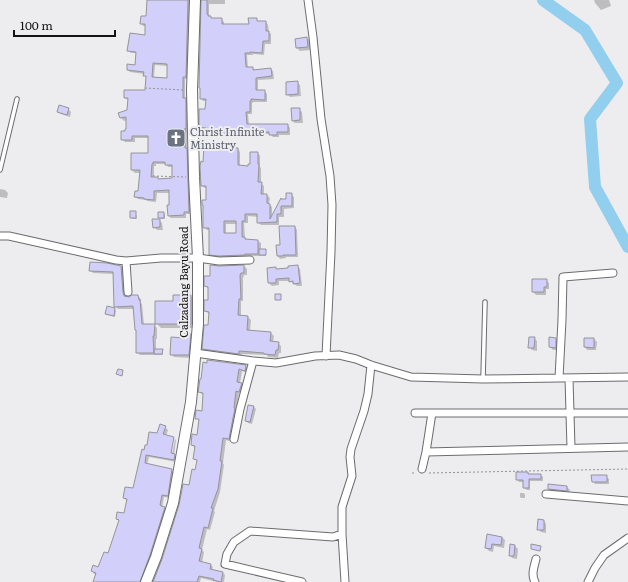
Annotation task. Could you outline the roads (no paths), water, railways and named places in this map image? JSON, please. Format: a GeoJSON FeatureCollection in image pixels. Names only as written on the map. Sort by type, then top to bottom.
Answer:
{"type":"FeatureCollection","features":[{"type":"Feature","properties":{"kind":"street","name":"Calzadang Bayu Road"},"geometry":{"type":"LineString","coordinates":[[146,582],[156,557],[173,503],[190,402],[198,324],[198,258],[192,90],[195,0]]}},
{"type":"Feature","properties":{"kind":"street"},"geometry":{"type":"LineString","coordinates":[[308,0],[321,119],[330,176],[332,205],[326,356]]}},
{"type":"Feature","properties":{"kind":"street"},"geometry":{"type":"LineString","coordinates":[[0,236],[9,236],[126,261],[161,258],[198,258],[219,261],[250,260]]}},
{"type":"Feature","properties":{"kind":"street"},"geometry":{"type":"LineString","coordinates":[[126,261],[128,292]]}},
{"type":"Feature","properties":{"kind":"street"},"geometry":{"type":"LineString","coordinates":[[559,378],[564,277],[613,273]]}},
{"type":"Feature","properties":{"kind":"street"},"geometry":{"type":"LineString","coordinates":[[195,353],[276,363],[315,356],[339,355],[350,357],[410,377],[483,379],[628,377]]}},
{"type":"Feature","properties":{"kind":"street"},"geometry":{"type":"LineString","coordinates":[[234,439],[240,408],[253,361]]}},
{"type":"Feature","properties":{"kind":"street"},"geometry":{"type":"LineString","coordinates":[[345,582],[342,507],[352,476],[350,457],[351,449],[368,394],[371,365]]}},
{"type":"Feature","properties":{"kind":"street"},"geometry":{"type":"LineString","coordinates":[[569,378],[571,448]]}},
{"type":"Feature","properties":{"kind":"street"},"geometry":{"type":"LineString","coordinates":[[416,413],[628,413]]}},
{"type":"Feature","properties":{"kind":"street"},"geometry":{"type":"LineString","coordinates":[[423,472],[432,413]]}},
{"type":"Feature","properties":{"kind":"street"},"geometry":{"type":"LineString","coordinates":[[426,452],[628,447]]}},
{"type":"Feature","properties":{"kind":"street"},"geometry":{"type":"LineString","coordinates":[[546,494],[628,501]]}},
{"type":"Feature","properties":{"kind":"street"},"geometry":{"type":"LineString","coordinates":[[302,582],[225,564],[227,554],[234,542],[250,531],[333,537],[342,534]]}},
{"type":"Feature","properties":{"kind":"street"},"geometry":{"type":"LineString","coordinates":[[588,582],[604,555],[628,538]]}},
{"type":"Feature","properties":{"kind":"street"},"geometry":{"type":"LineString","coordinates":[[535,582],[533,572],[536,559]]}},
{"type":"Feature","properties":{"kind":"lane"},"geometry":{"type":"LineString","coordinates":[[0,170],[17,99]]}},
{"type":"Feature","properties":{"kind":"lane"},"geometry":{"type":"LineString","coordinates":[[483,379],[485,302]]}},
{"type":"Feature","properties":{"kind":"waterway"},"geometry":{"type":"LineString","coordinates":[[543,0],[585,30],[617,83],[590,119],[595,187],[628,247]]}},
{"type":"Feature","properties":{"kind":"place","name":"Christ Infinite Ministry"},"geometry":{"type":"Point","coordinates":[176,138]}}]}
